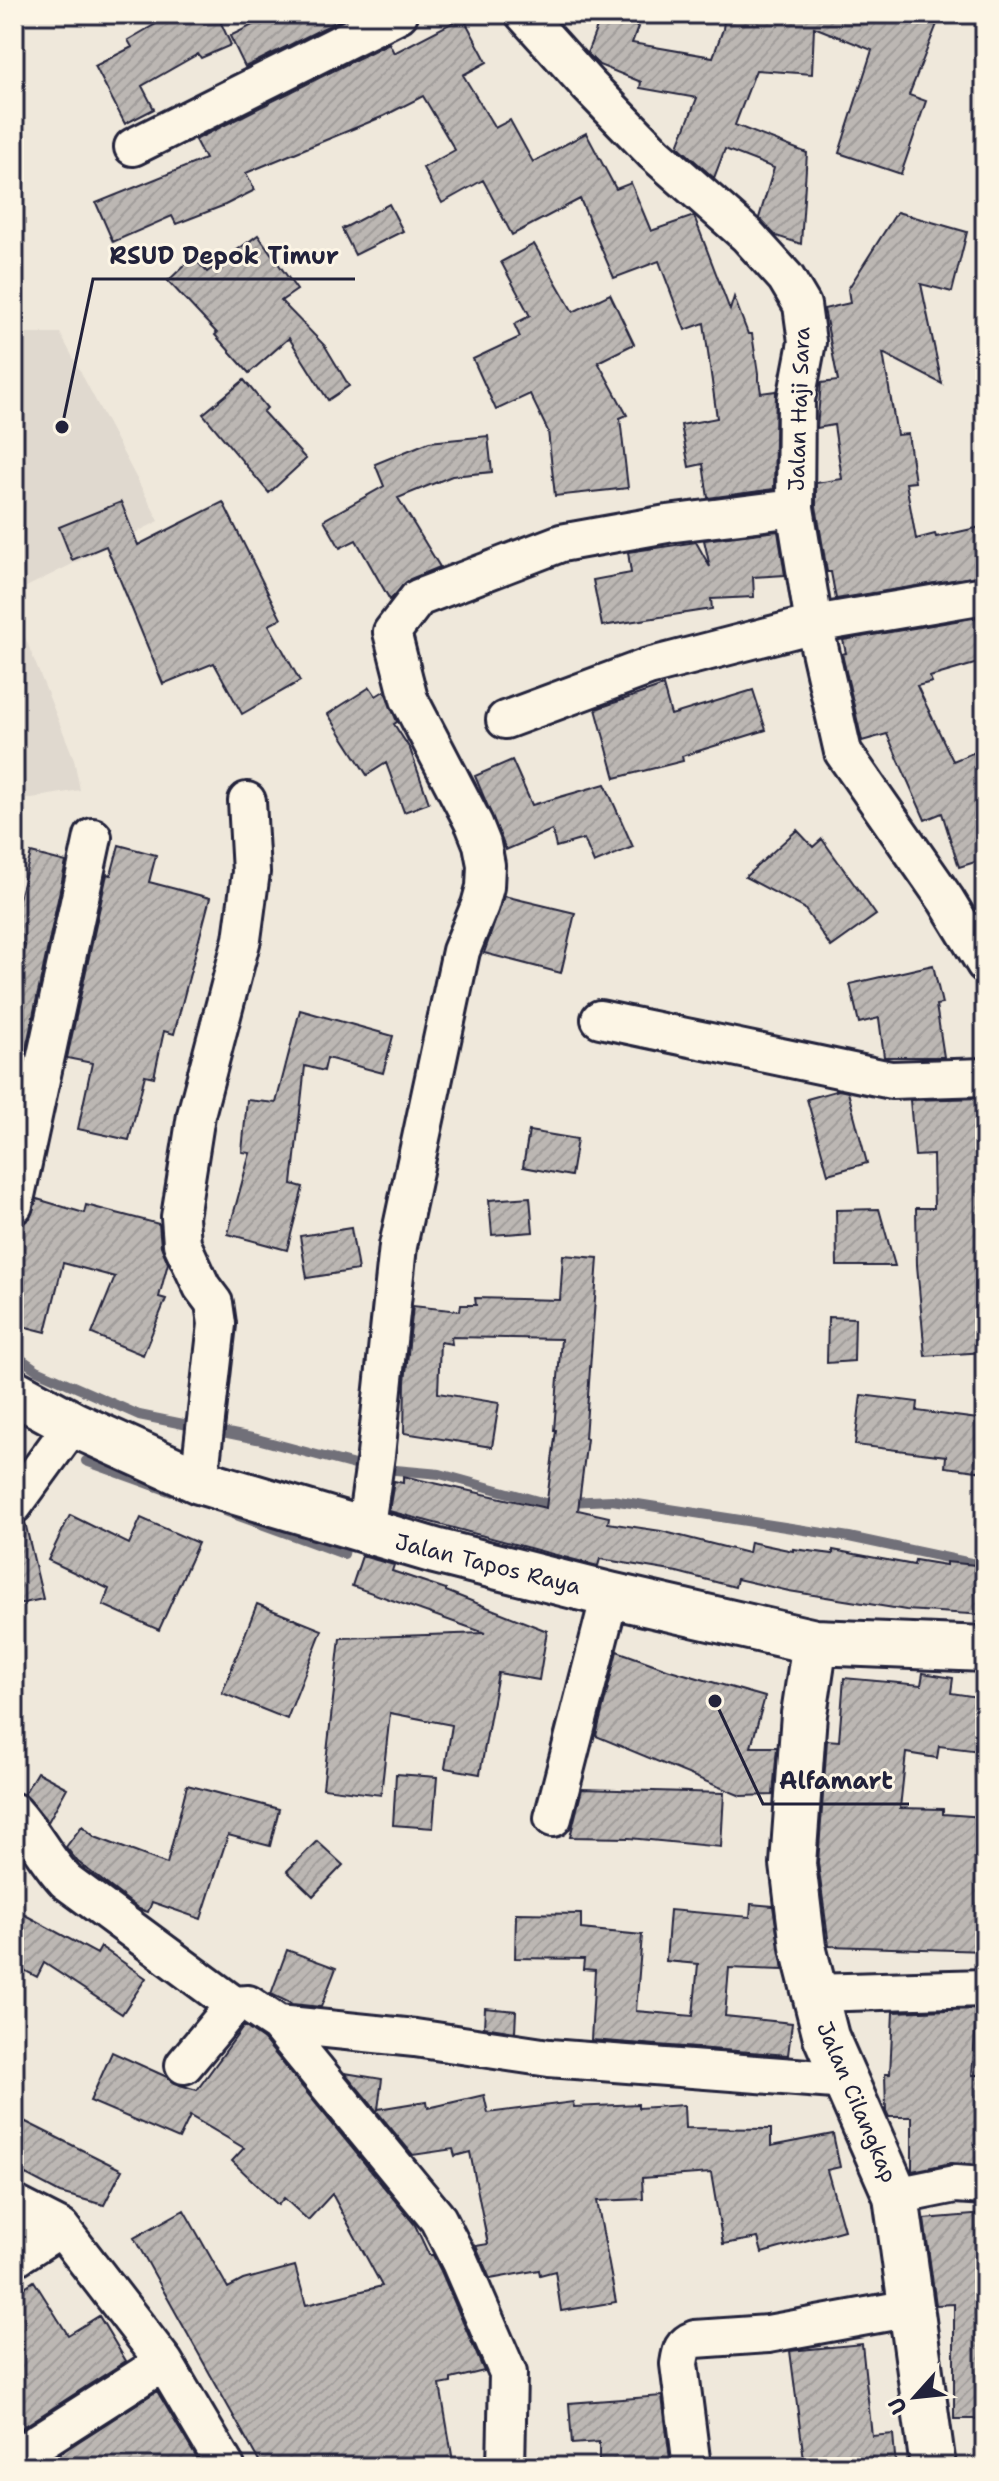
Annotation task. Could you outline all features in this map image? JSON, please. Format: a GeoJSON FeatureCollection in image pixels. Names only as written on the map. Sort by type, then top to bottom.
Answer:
{"type":"FeatureCollection","features":[{"type":"Feature","properties":{"kind":"main road","name":"Jalan Tapos Raya"},"geometry":{"type":"LineString","coordinates":[[14,1392],[73,1424],[202,1451],[365,1532],[610,1595],[815,1642],[985,1649]]}},
{"type":"Feature","properties":{"kind":"main road","name":"Jalan Cilangkap"},"geometry":{"type":"LineString","coordinates":[[815,1642],[804,1714],[793,1864],[803,1947],[826,2037],[896,2196],[933,2467]]}},
{"type":"Feature","properties":{"kind":"street"},"geometry":{"type":"LineString","coordinates":[[133,147],[399,14]]}},
{"type":"Feature","properties":{"kind":"street","name":"Jalan Haji Sara"},"geometry":{"type":"LineString","coordinates":[[524,14],[654,153],[747,235],[786,278],[802,305],[807,342],[796,400],[795,508],[814,624],[843,752],[946,900],[985,964]]}},
{"type":"Feature","properties":{"kind":"street"},"geometry":{"type":"LineString","coordinates":[[365,1532],[398,1246],[461,951],[480,905],[486,865],[474,824],[409,699],[392,632],[418,598],[561,543],[667,524],[795,508]]}},
{"type":"Feature","properties":{"kind":"street"},"geometry":{"type":"LineString","coordinates":[[505,720],[648,667],[814,624],[985,595]]}},
{"type":"Feature","properties":{"kind":"street"},"geometry":{"type":"LineString","coordinates":[[202,1451],[217,1324],[214,1303],[202,1287],[182,1244],[180,1217],[196,1115],[242,939],[251,872],[247,801]]}},
{"type":"Feature","properties":{"kind":"street"},"geometry":{"type":"LineString","coordinates":[[14,1205],[93,837]]}},
{"type":"Feature","properties":{"kind":"street"},"geometry":{"type":"LineString","coordinates":[[600,1019],[891,1080],[985,1077]]}},
{"type":"Feature","properties":{"kind":"street"},"geometry":{"type":"LineString","coordinates":[[14,1505],[73,1424]]}},
{"type":"Feature","properties":{"kind":"street"},"geometry":{"type":"LineString","coordinates":[[553,1818],[610,1595]]}},
{"type":"Feature","properties":{"kind":"street"},"geometry":{"type":"LineString","coordinates":[[14,1812],[28,1828],[49,1864],[66,1881],[234,2005],[248,2004],[278,2024],[438,2219],[508,2373],[506,2467]]}},
{"type":"Feature","properties":{"kind":"street"},"geometry":{"type":"LineString","coordinates":[[813,1993],[985,1988]]}},
{"type":"Feature","properties":{"kind":"street"},"geometry":{"type":"LineString","coordinates":[[184,2065],[234,2005]]}},
{"type":"Feature","properties":{"kind":"street"},"geometry":{"type":"LineString","coordinates":[[278,2024],[415,2038],[549,2058],[847,2081]]}},
{"type":"Feature","properties":{"kind":"street"},"geometry":{"type":"LineString","coordinates":[[896,2196],[955,2184],[985,2186]]}},
{"type":"Feature","properties":{"kind":"street"},"geometry":{"type":"LineString","coordinates":[[14,2204],[61,2228],[164,2362],[226,2467]]}},
{"type":"Feature","properties":{"kind":"street"},"geometry":{"type":"LineString","coordinates":[[14,2258],[61,2228]]}},
{"type":"Feature","properties":{"kind":"street"},"geometry":{"type":"LineString","coordinates":[[692,2467],[679,2364],[686,2342],[768,2334],[911,2308]]}},
{"type":"Feature","properties":{"kind":"street"},"geometry":{"type":"LineString","coordinates":[[14,2458],[164,2362]]}},
{"type":"Feature","properties":{"kind":"shaded area"},"geometry":{"type":"Polygon","coordinates":[[[14,333],[60,333],[159,521],[14,593],[14,333]]]}},
{"type":"Feature","properties":{"kind":"shaded area"},"geometry":{"type":"Polygon","coordinates":[[[14,610],[74,759],[80,790],[14,801],[14,610]]]}},
{"type":"Feature","properties":{"kind":"building"},"geometry":{"type":"Polygon","coordinates":[[[173,14],[217,14],[231,45],[201,58],[198,54],[142,86],[154,109],[125,124],[95,66],[132,47],[128,40],[173,14]]]}},
{"type":"Feature","properties":{"kind":"building"},"geometry":{"type":"Polygon","coordinates":[[[275,14],[352,14],[245,67],[230,36],[275,14]]]}},
{"type":"Feature","properties":{"kind":"building"},"geometry":{"type":"Polygon","coordinates":[[[602,14],[638,27],[632,43],[713,57],[725,14],[941,14],[909,95],[926,101],[901,174],[839,153],[872,50],[814,27],[812,74],[756,70],[735,125],[807,153],[801,244],[776,236],[759,218],[774,168],[725,149],[714,178],[678,146],[697,98],[640,88],[641,82],[599,65],[587,53],[602,14]]]}},
{"type":"Feature","properties":{"kind":"building"},"geometry":{"type":"Polygon","coordinates":[[[463,17],[487,62],[463,75],[495,128],[510,120],[533,162],[586,133],[616,189],[631,183],[651,231],[694,216],[730,310],[734,297],[748,334],[752,334],[761,393],[776,391],[774,489],[708,498],[703,464],[689,467],[681,425],[717,418],[704,323],[685,330],[659,261],[614,278],[580,199],[512,235],[483,180],[442,203],[423,168],[455,150],[423,96],[384,116],[246,173],[255,190],[225,205],[176,224],[172,216],[113,242],[96,203],[205,159],[195,140],[389,43],[394,53],[463,17]]]}},
{"type":"Feature","properties":{"kind":"building"},"geometry":{"type":"Polygon","coordinates":[[[389,204],[403,231],[355,255],[342,229],[389,204]]]}},
{"type":"Feature","properties":{"kind":"building"},"geometry":{"type":"Polygon","coordinates":[[[897,212],[967,232],[952,292],[921,284],[942,384],[883,353],[897,435],[908,434],[915,482],[906,483],[916,539],[985,526],[985,575],[836,599],[831,572],[827,572],[816,506],[816,483],[842,479],[834,425],[817,428],[821,383],[838,381],[824,309],[850,303],[848,289],[897,212]]]}},
{"type":"Feature","properties":{"kind":"building"},"geometry":{"type":"Polygon","coordinates":[[[258,235],[297,290],[281,301],[325,346],[349,386],[328,400],[289,338],[249,373],[215,335],[217,333],[168,281],[193,257],[207,272],[258,235]]]}},
{"type":"Feature","properties":{"kind":"building"},"geometry":{"type":"Polygon","coordinates":[[[534,244],[573,312],[610,294],[634,344],[598,362],[627,415],[620,418],[628,488],[555,496],[548,431],[530,394],[496,410],[473,359],[520,337],[514,324],[530,316],[501,262],[534,244]]]}},
{"type":"Feature","properties":{"kind":"building"},"geometry":{"type":"Polygon","coordinates":[[[244,380],[267,408],[263,412],[306,459],[269,493],[203,414],[244,380]]]}},
{"type":"Feature","properties":{"kind":"building"},"geometry":{"type":"Polygon","coordinates":[[[488,436],[492,472],[452,476],[398,498],[440,567],[410,579],[390,600],[356,540],[340,548],[324,520],[384,486],[375,464],[429,442],[488,436]]]}},
{"type":"Feature","properties":{"kind":"building"},"geometry":{"type":"Polygon","coordinates":[[[121,502],[138,545],[223,502],[281,619],[269,625],[300,681],[242,714],[214,663],[163,684],[106,546],[72,560],[59,527],[121,502]]]}},
{"type":"Feature","properties":{"kind":"building"},"geometry":{"type":"Polygon","coordinates":[[[778,531],[785,575],[753,577],[754,597],[711,599],[712,609],[602,626],[593,580],[631,573],[628,552],[696,542],[710,567],[704,540],[778,531]]]}},
{"type":"Feature","properties":{"kind":"building"},"geometry":{"type":"Polygon","coordinates":[[[985,616],[985,661],[930,677],[932,682],[917,686],[953,761],[985,748],[985,859],[959,867],[942,813],[925,820],[887,734],[862,741],[842,654],[846,653],[843,640],[985,616]]]}},
{"type":"Feature","properties":{"kind":"building"},"geometry":{"type":"Polygon","coordinates":[[[663,686],[671,715],[753,690],[766,730],[682,756],[683,761],[615,778],[596,709],[663,686]]]}},
{"type":"Feature","properties":{"kind":"building"},"geometry":{"type":"Polygon","coordinates":[[[370,687],[376,696],[384,691],[386,694],[397,722],[394,724],[410,749],[429,803],[404,812],[386,763],[367,775],[328,714],[370,687]]]}},
{"type":"Feature","properties":{"kind":"building"},"geometry":{"type":"Polygon","coordinates":[[[512,760],[532,805],[605,784],[633,847],[594,863],[584,839],[556,847],[552,830],[506,850],[475,776],[512,760]]]}},
{"type":"Feature","properties":{"kind":"building"},"geometry":{"type":"Polygon","coordinates":[[[797,830],[813,847],[822,839],[876,915],[831,947],[804,908],[745,877],[797,830]]]}},
{"type":"Feature","properties":{"kind":"building"},"geometry":{"type":"Polygon","coordinates":[[[119,845],[156,855],[149,882],[210,898],[174,1034],[164,1031],[154,1077],[145,1075],[129,1140],[78,1129],[92,1063],[67,1058],[107,874],[111,875],[119,845]]]}},
{"type":"Feature","properties":{"kind":"building"},"geometry":{"type":"Polygon","coordinates":[[[31,853],[66,862],[14,1105],[14,995],[25,945],[14,942],[14,917],[31,853]]]}},
{"type":"Feature","properties":{"kind":"building"},"geometry":{"type":"Polygon","coordinates":[[[504,896],[575,913],[561,973],[484,953],[504,896]]]}},
{"type":"Feature","properties":{"kind":"building"},"geometry":{"type":"Polygon","coordinates":[[[933,965],[942,1004],[936,1005],[944,1057],[884,1057],[879,1018],[859,1023],[850,984],[933,965]]]}},
{"type":"Feature","properties":{"kind":"building"},"geometry":{"type":"Polygon","coordinates":[[[300,1010],[393,1036],[383,1073],[327,1058],[324,1071],[305,1066],[292,1184],[303,1187],[287,1250],[228,1234],[250,1153],[242,1152],[247,1100],[276,1103],[300,1010]]]}},
{"type":"Feature","properties":{"kind":"building"},"geometry":{"type":"Polygon","coordinates":[[[839,1090],[848,1092],[867,1163],[828,1174],[807,1099],[839,1090]]]}},
{"type":"Feature","properties":{"kind":"building"},"geometry":{"type":"Polygon","coordinates":[[[985,1098],[985,1352],[925,1356],[917,1265],[916,1208],[934,1208],[933,1155],[915,1156],[910,1100],[985,1098]]]}},
{"type":"Feature","properties":{"kind":"building"},"geometry":{"type":"Polygon","coordinates":[[[529,1131],[577,1139],[571,1176],[523,1167],[529,1131]]]}},
{"type":"Feature","properties":{"kind":"building"},"geometry":{"type":"Polygon","coordinates":[[[530,1197],[533,1232],[492,1235],[489,1200],[530,1197]]]}},
{"type":"Feature","properties":{"kind":"building"},"geometry":{"type":"Polygon","coordinates":[[[37,1199],[84,1213],[86,1205],[159,1224],[161,1246],[168,1263],[159,1297],[166,1299],[143,1355],[92,1334],[115,1277],[63,1263],[46,1332],[14,1324],[14,1225],[21,1225],[30,1218],[37,1199]]]}},
{"type":"Feature","properties":{"kind":"building"},"geometry":{"type":"Polygon","coordinates":[[[879,1209],[895,1266],[837,1266],[836,1210],[879,1209]]]}},
{"type":"Feature","properties":{"kind":"building"},"geometry":{"type":"Polygon","coordinates":[[[351,1228],[358,1270],[307,1278],[300,1236],[351,1228]]]}},
{"type":"Feature","properties":{"kind":"building"},"geometry":{"type":"Polygon","coordinates":[[[563,1255],[598,1258],[587,1439],[578,1510],[609,1517],[608,1523],[661,1531],[748,1553],[750,1542],[793,1551],[833,1554],[833,1550],[914,1565],[915,1560],[946,1565],[946,1562],[975,1565],[974,1571],[985,1572],[985,1615],[906,1610],[789,1591],[737,1579],[735,1587],[677,1572],[600,1559],[598,1566],[389,1511],[394,1481],[403,1483],[403,1476],[546,1508],[556,1430],[561,1339],[451,1337],[452,1344],[440,1342],[438,1393],[499,1403],[492,1447],[404,1433],[405,1382],[413,1306],[460,1311],[461,1305],[476,1305],[475,1298],[560,1300],[563,1255]]]}},
{"type":"Feature","properties":{"kind":"building"},"geometry":{"type":"Polygon","coordinates":[[[828,1317],[855,1318],[854,1361],[827,1363],[828,1317]]]}},
{"type":"Feature","properties":{"kind":"building"},"geometry":{"type":"Polygon","coordinates":[[[861,1395],[918,1402],[917,1411],[985,1420],[985,1472],[945,1467],[946,1456],[855,1445],[861,1395]]]}},
{"type":"Feature","properties":{"kind":"building"},"geometry":{"type":"Polygon","coordinates":[[[70,1515],[129,1544],[141,1518],[198,1543],[159,1630],[103,1605],[109,1589],[48,1560],[70,1515]]]}},
{"type":"Feature","properties":{"kind":"building"},"geometry":{"type":"Polygon","coordinates":[[[25,1522],[43,1599],[14,1605],[14,1526],[25,1522]]]}},
{"type":"Feature","properties":{"kind":"building"},"geometry":{"type":"Polygon","coordinates":[[[362,1556],[394,1565],[392,1571],[446,1589],[547,1631],[539,1680],[498,1673],[480,1774],[445,1768],[452,1725],[390,1713],[381,1795],[323,1788],[340,1638],[485,1633],[352,1586],[362,1556]]]}},
{"type":"Feature","properties":{"kind":"building"},"geometry":{"type":"Polygon","coordinates":[[[257,1604],[322,1630],[287,1719],[222,1693],[257,1604]]]}},
{"type":"Feature","properties":{"kind":"building"},"geometry":{"type":"Polygon","coordinates":[[[617,1651],[670,1670],[765,1697],[751,1747],[777,1747],[773,1795],[741,1796],[596,1736],[617,1651]]]}},
{"type":"Feature","properties":{"kind":"building"},"geometry":{"type":"Polygon","coordinates":[[[923,1673],[953,1678],[951,1693],[985,1698],[980,1751],[939,1746],[937,1758],[906,1753],[900,1808],[943,1809],[943,1814],[985,1817],[985,1951],[829,1946],[818,1863],[827,1740],[839,1741],[844,1678],[921,1685],[923,1673]]]}},
{"type":"Feature","properties":{"kind":"building"},"geometry":{"type":"Polygon","coordinates":[[[37,1772],[67,1788],[48,1822],[24,1794],[37,1772]]]}},
{"type":"Feature","properties":{"kind":"building"},"geometry":{"type":"Polygon","coordinates":[[[396,1774],[437,1777],[433,1828],[393,1825],[396,1774]]]}},
{"type":"Feature","properties":{"kind":"building"},"geometry":{"type":"Polygon","coordinates":[[[187,1785],[279,1809],[270,1846],[228,1835],[201,1919],[152,1902],[148,1912],[139,1909],[78,1862],[66,1847],[82,1826],[95,1837],[167,1864],[187,1785]]]}},
{"type":"Feature","properties":{"kind":"building"},"geometry":{"type":"Polygon","coordinates":[[[582,1789],[724,1793],[721,1847],[629,1838],[570,1837],[582,1789]]]}},
{"type":"Feature","properties":{"kind":"building"},"geometry":{"type":"Polygon","coordinates":[[[317,1841],[343,1865],[313,1896],[287,1871],[317,1841]]]}},
{"type":"Feature","properties":{"kind":"building"},"geometry":{"type":"Polygon","coordinates":[[[751,1904],[773,1906],[783,1970],[729,1968],[725,2016],[792,2023],[788,2055],[591,2040],[595,1970],[583,1969],[584,1959],[515,1958],[516,1913],[581,1914],[581,1929],[642,1935],[636,2011],[693,2016],[698,1964],[666,1961],[670,1910],[750,1917],[751,1904]]]}},
{"type":"Feature","properties":{"kind":"building"},"geometry":{"type":"Polygon","coordinates":[[[14,1909],[97,1954],[101,1947],[146,1978],[122,2014],[44,1963],[37,1977],[14,1965],[14,1909]]]}},
{"type":"Feature","properties":{"kind":"building"},"geometry":{"type":"Polygon","coordinates":[[[287,1950],[336,1968],[321,2007],[292,2004],[271,1994],[287,1950]]]}},
{"type":"Feature","properties":{"kind":"building"},"geometry":{"type":"Polygon","coordinates":[[[485,2008],[516,2011],[515,2032],[484,2027],[485,2008]]]}},
{"type":"Feature","properties":{"kind":"building"},"geometry":{"type":"Polygon","coordinates":[[[977,2009],[972,2075],[985,2075],[985,2165],[951,2163],[912,2171],[912,2117],[889,2117],[886,2111],[885,2074],[890,2074],[893,2012],[977,2009]]]}},
{"type":"Feature","properties":{"kind":"building"},"geometry":{"type":"Polygon","coordinates":[[[244,2026],[264,2040],[415,2225],[429,2255],[433,2255],[441,2271],[484,2371],[440,2385],[454,2467],[262,2467],[134,2238],[184,2210],[228,2288],[243,2280],[295,2266],[306,2305],[382,2286],[332,2194],[308,2220],[284,2198],[278,2205],[232,2161],[244,2148],[190,2116],[179,2139],[90,2101],[112,2052],[197,2090],[244,2026]]]}},
{"type":"Feature","properties":{"kind":"building"},"geometry":{"type":"Polygon","coordinates":[[[345,2073],[382,2079],[378,2109],[427,2101],[428,2108],[484,2095],[488,2113],[573,2102],[574,2107],[684,2105],[685,2128],[771,2129],[771,2146],[833,2134],[840,2167],[827,2170],[844,2230],[762,2253],[758,2238],[723,2244],[711,2173],[642,2178],[643,2199],[597,2201],[616,2302],[561,2311],[555,2271],[540,2275],[539,2270],[490,2279],[476,2246],[488,2244],[470,2152],[455,2156],[453,2149],[413,2155],[345,2073]]]}},
{"type":"Feature","properties":{"kind":"building"},"geometry":{"type":"Polygon","coordinates":[[[14,2116],[122,2170],[104,2205],[60,2193],[14,2169],[14,2116]]]}},
{"type":"Feature","properties":{"kind":"building"},"geometry":{"type":"Polygon","coordinates":[[[985,2214],[985,2419],[954,2419],[954,2304],[936,2305],[924,2219],[985,2214]]]}},
{"type":"Feature","properties":{"kind":"building"},"geometry":{"type":"Polygon","coordinates":[[[34,2281],[68,2335],[99,2316],[126,2361],[14,2433],[14,2294],[34,2281]]]}},
{"type":"Feature","properties":{"kind":"building"},"geometry":{"type":"Polygon","coordinates":[[[862,2344],[872,2436],[893,2434],[896,2467],[805,2467],[790,2351],[862,2344]]]}},
{"type":"Feature","properties":{"kind":"building"},"geometry":{"type":"Polygon","coordinates":[[[157,2391],[202,2467],[39,2467],[157,2391]]]}},
{"type":"Feature","properties":{"kind":"building"},"geometry":{"type":"Polygon","coordinates":[[[662,2396],[671,2467],[599,2467],[599,2442],[572,2444],[569,2403],[662,2396]]]}},
{"type":"Feature","properties":{"kind":"waterway"},"geometry":{"type":"LineString","coordinates":[[14,1354],[37,1370],[139,1415],[257,1439],[362,1467],[440,1474],[545,1503],[612,1500],[849,1537],[985,1566]]}},
{"type":"Feature","properties":{"kind":"waterway"},"geometry":{"type":"LineString","coordinates":[[86,1461],[172,1492]]}},
{"type":"Feature","properties":{"kind":"waterway"},"geometry":{"type":"LineString","coordinates":[[225,1511],[344,1554],[347,1539]]}},
{"type":"Feature","properties":{"kind":"place","name":"RSUD Depok Timur"},"geometry":{"type":"Point","coordinates":[62,427]}},
{"type":"Feature","properties":{"kind":"place","name":"Alfamart"},"geometry":{"type":"Point","coordinates":[715,1701]}}]}
